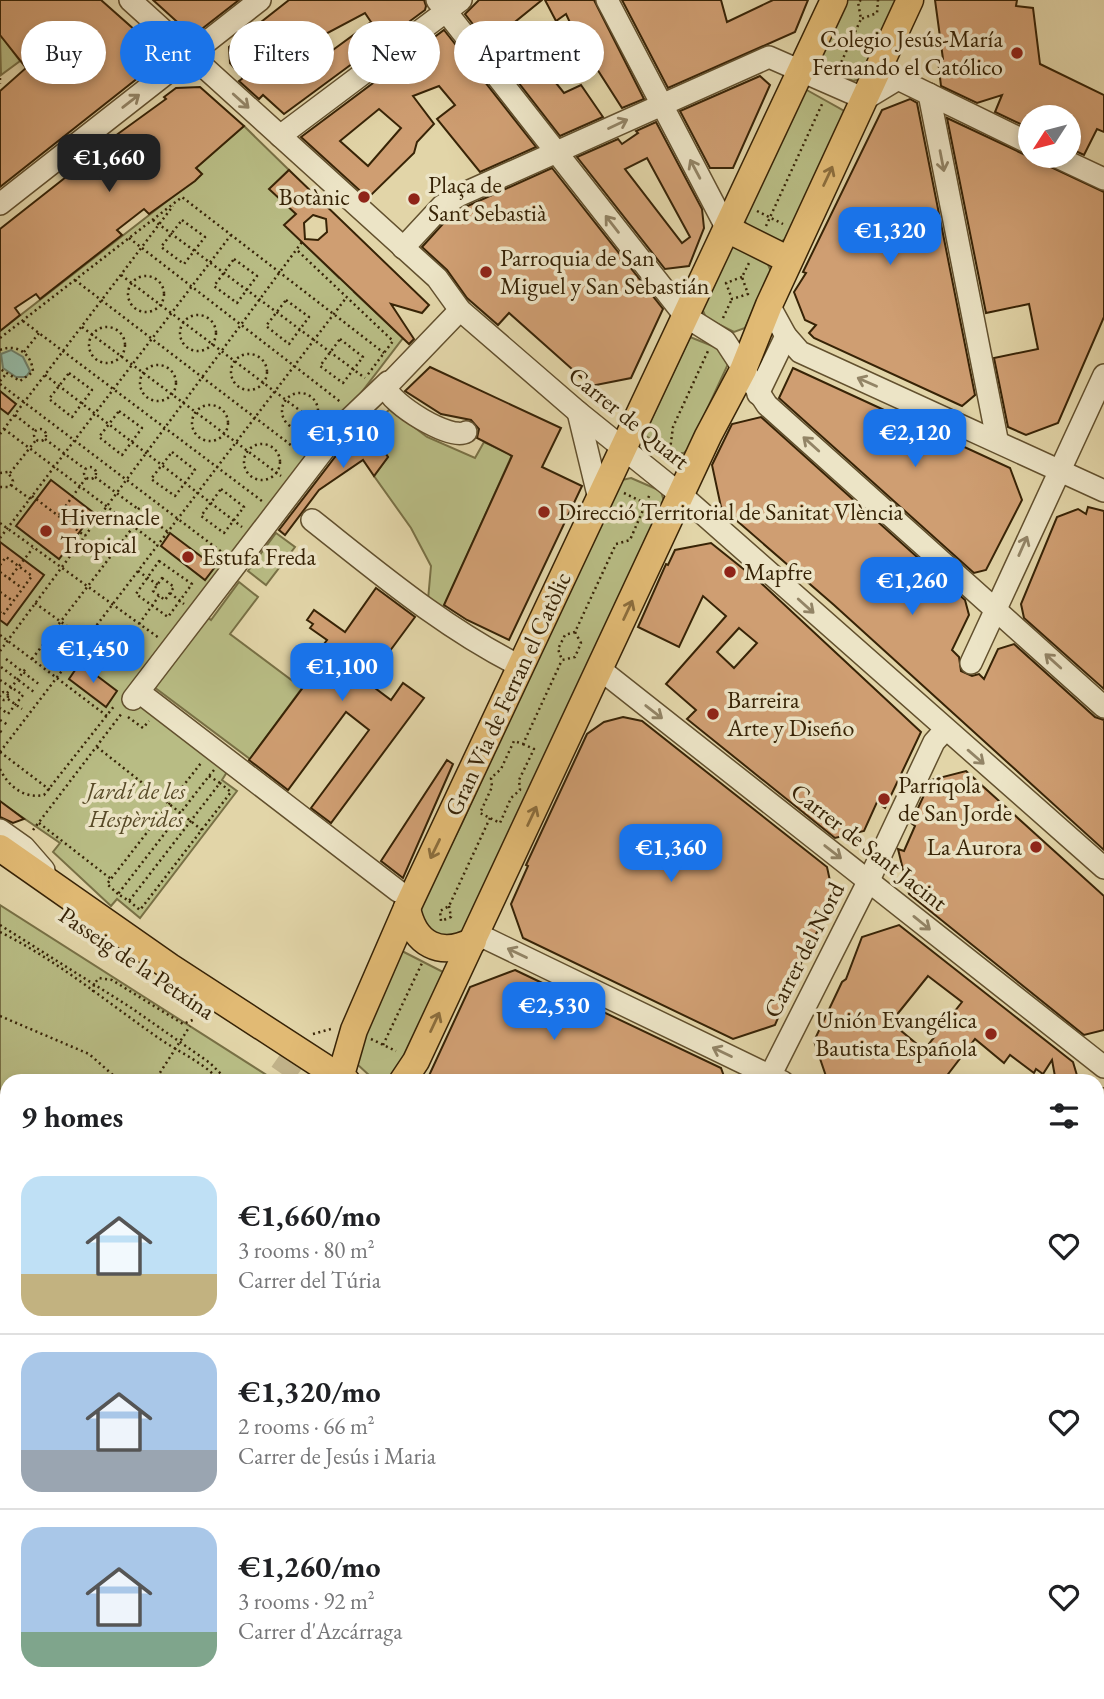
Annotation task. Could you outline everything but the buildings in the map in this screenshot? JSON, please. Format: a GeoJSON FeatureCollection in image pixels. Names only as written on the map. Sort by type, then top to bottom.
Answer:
{"type":"FeatureCollection","features":[{"type":"Feature","properties":{"kind":"main road","name":"Gran Via de Ferran el Catòlic"},"geometry":{"type":"LineString","coordinates":[[343,1074],[354,1030],[402,900],[607,494],[623,447],[834,0]]}},
{"type":"Feature","properties":{"kind":"main road"},"geometry":{"type":"LineString","coordinates":[[404,1069],[416,1061],[475,938],[601,670],[672,503],[743,370],[789,260],[910,0]]}},
{"type":"Feature","properties":{"kind":"main road"},"geometry":{"type":"LineString","coordinates":[[727,229],[789,260]]}},
{"type":"Feature","properties":{"kind":"main road","name":"Passeig de la Petxina"},"geometry":{"type":"LineString","coordinates":[[0,848],[124,935],[333,1074]]}},
{"type":"Feature","properties":{"kind":"main road","name":"Passeig de la Petxina"},"geometry":{"type":"LineString","coordinates":[[0,863],[90,934],[279,1056]]}},
{"type":"Feature","properties":{"kind":"main road"},"geometry":{"type":"LineString","coordinates":[[402,900],[416,932],[430,945],[447,950],[475,938]]}},
{"type":"Feature","properties":{"kind":"street","name":"Carrer de Quart"},"geometry":{"type":"LineString","coordinates":[[130,0],[153,21]]}},
{"type":"Feature","properties":{"kind":"street"},"geometry":{"type":"LineString","coordinates":[[215,35],[260,0]]}},
{"type":"Feature","properties":{"kind":"street"},"geometry":{"type":"LineString","coordinates":[[607,0],[727,229]]}},
{"type":"Feature","properties":{"kind":"street"},"geometry":{"type":"LineString","coordinates":[[280,136],[448,4],[556,152],[685,316],[725,341],[758,394],[1104,707]]}},
{"type":"Feature","properties":{"kind":"street"},"geometry":{"type":"LineString","coordinates":[[403,248],[442,206],[458,196],[769,57],[865,99],[898,79],[1018,138]]}},
{"type":"Feature","properties":{"kind":"street","name":"Carrer de Quart"},"geometry":{"type":"LineString","coordinates":[[215,78],[437,278],[460,310],[578,412],[623,447],[672,503],[945,730],[1104,868]]}},
{"type":"Feature","properties":{"kind":"street"},"geometry":{"type":"LineString","coordinates":[[0,204],[153,84]]}},
{"type":"Feature","properties":{"kind":"street"},"geometry":{"type":"LineString","coordinates":[[929,94],[997,439]]}},
{"type":"Feature","properties":{"kind":"street"},"geometry":{"type":"LineString","coordinates":[[1081,168],[1104,179]]}},
{"type":"Feature","properties":{"kind":"street"},"geometry":{"type":"LineString","coordinates":[[769,305],[786,336],[800,352],[997,439],[1104,491]]}},
{"type":"Feature","properties":{"kind":"street"},"geometry":{"type":"LineString","coordinates":[[402,900],[131,701],[342,426],[460,310]]}},
{"type":"Feature","properties":{"kind":"street"},"geometry":{"type":"LineString","coordinates":[[758,394],[786,336]]}},
{"type":"Feature","properties":{"kind":"street"},"geometry":{"type":"LineString","coordinates":[[971,663],[1104,374]]}},
{"type":"Feature","properties":{"kind":"street"},"geometry":{"type":"LineString","coordinates":[[388,382],[388,395],[393,401],[457,435],[466,432]]}},
{"type":"Feature","properties":{"kind":"street"},"geometry":{"type":"LineString","coordinates":[[578,412],[607,494]]}},
{"type":"Feature","properties":{"kind":"street"},"geometry":{"type":"LineString","coordinates":[[312,520],[432,614],[478,645],[522,667]]}},
{"type":"Feature","properties":{"kind":"street","name":"Carrer de Sant Jacint"},"geometry":{"type":"LineString","coordinates":[[601,670],[1104,1067]]}},
{"type":"Feature","properties":{"kind":"street","name":"Carrer del Nord"},"geometry":{"type":"LineString","coordinates":[[775,1074],[934,742],[945,730]]}},
{"type":"Feature","properties":{"kind":"street","name":"Passeig de la Petxina"},"geometry":{"type":"LineString","coordinates":[[0,830],[24,847],[51,877],[124,935]]}},
{"type":"Feature","properties":{"kind":"street"},"geometry":{"type":"LineString","coordinates":[[475,938],[762,1074]]}},
{"type":"Feature","properties":{"kind":"path"},"geometry":{"type":"LineString","coordinates":[[836,73],[861,19],[858,2],[861,0]]}},
{"type":"Feature","properties":{"kind":"path"},"geometry":{"type":"LineString","coordinates":[[861,19],[877,13],[878,0]]}},
{"type":"Feature","properties":{"kind":"path"},"geometry":{"type":"LineString","coordinates":[[0,78],[0,84]]}},
{"type":"Feature","properties":{"kind":"path"},"geometry":{"type":"LineString","coordinates":[[763,233],[825,99]]}},
{"type":"Feature","properties":{"kind":"path"},"geometry":{"type":"LineString","coordinates":[[0,338],[182,197],[384,353]]}},
{"type":"Feature","properties":{"kind":"path"},"geometry":{"type":"LineString","coordinates":[[0,434],[177,201]]}},
{"type":"Feature","properties":{"kind":"path"},"geometry":{"type":"LineString","coordinates":[[747,206],[792,228]]}},
{"type":"Feature","properties":{"kind":"path"},"geometry":{"type":"LineString","coordinates":[[153,220],[365,378]]}},
{"type":"Feature","properties":{"kind":"path"},"geometry":{"type":"LineString","coordinates":[[182,220],[205,237],[194,251],[184,264],[161,247],[182,220]]}},
{"type":"Feature","properties":{"kind":"path"},"geometry":{"type":"LineString","coordinates":[[0,538],[231,234]]}},
{"type":"Feature","properties":{"kind":"path"},"geometry":{"type":"LineString","coordinates":[[129,238],[345,405]]}},
{"type":"Feature","properties":{"kind":"path"},"geometry":{"type":"LineString","coordinates":[[0,651],[282,274],[302,242]]}},
{"type":"Feature","properties":{"kind":"path"},"geometry":{"type":"LineString","coordinates":[[298,251],[393,341]]}},
{"type":"Feature","properties":{"kind":"path"},"geometry":{"type":"LineString","coordinates":[[720,325],[732,299],[726,283],[742,277],[753,254]]}},
{"type":"Feature","properties":{"kind":"path"},"geometry":{"type":"LineString","coordinates":[[234,259],[257,276],[247,290],[237,303],[214,286],[234,259]]}},
{"type":"Feature","properties":{"kind":"path"},"geometry":{"type":"LineString","coordinates":[[121,275],[325,430]]}},
{"type":"Feature","properties":{"kind":"path"},"geometry":{"type":"LineString","coordinates":[[147,276],[158,280],[164,290],[160,305],[149,312],[137,309],[128,294],[132,283],[147,276]]}},
{"type":"Feature","properties":{"kind":"path"},"geometry":{"type":"LineString","coordinates":[[732,299],[748,294],[742,277]]}},
{"type":"Feature","properties":{"kind":"path"},"geometry":{"type":"LineString","coordinates":[[75,280],[306,456]]}},
{"type":"Feature","properties":{"kind":"path"},"geometry":{"type":"LineString","coordinates":[[0,768],[7,781],[21,793],[35,796],[50,790],[0,752],[347,297]]}},
{"type":"Feature","properties":{"kind":"path"},"geometry":{"type":"LineString","coordinates":[[286,299],[309,317],[300,330],[289,344],[266,326],[286,299]]}},
{"type":"Feature","properties":{"kind":"path"},"geometry":{"type":"LineString","coordinates":[[193,316],[209,319],[216,334],[212,344],[203,351],[187,348],[181,338],[184,322],[193,316]]}},
{"type":"Feature","properties":{"kind":"path"},"geometry":{"type":"LineString","coordinates":[[23,321],[268,505]]}},
{"type":"Feature","properties":{"kind":"path"},"geometry":{"type":"LineString","coordinates":[[81,327],[287,480]]}},
{"type":"Feature","properties":{"kind":"path"},"geometry":{"type":"LineString","coordinates":[[102,328],[118,331],[124,341],[121,356],[109,363],[97,360],[90,352],[92,335],[102,328]]}},
{"type":"Feature","properties":{"kind":"path"},"geometry":{"type":"LineString","coordinates":[[24,352],[38,333]]}},
{"type":"Feature","properties":{"kind":"path"},"geometry":{"type":"LineString","coordinates":[[340,339],[363,357],[353,370],[342,383],[320,366],[340,339]]}},
{"type":"Feature","properties":{"kind":"path"},"geometry":{"type":"LineString","coordinates":[[670,450],[673,427],[711,345]]}},
{"type":"Feature","properties":{"kind":"path"},"geometry":{"type":"LineString","coordinates":[[0,350],[10,347],[24,352],[33,365],[30,376],[20,381],[0,369]]}},
{"type":"Feature","properties":{"kind":"path"},"geometry":{"type":"LineString","coordinates":[[245,355],[260,358],[267,372],[264,383],[249,390],[238,387],[232,377],[235,362],[245,355]]}},
{"type":"Feature","properties":{"kind":"path"},"geometry":{"type":"LineString","coordinates":[[153,366],[170,369],[176,379],[172,394],[160,401],[149,398],[140,384],[144,373],[153,366]]}},
{"type":"Feature","properties":{"kind":"path"},"geometry":{"type":"LineString","coordinates":[[69,373],[92,390],[82,404],[72,417],[49,399],[69,373]]}},
{"type":"Feature","properties":{"kind":"path"},"geometry":{"type":"LineString","coordinates":[[6,374],[0,382],[24,403],[228,557]]}},
{"type":"Feature","properties":{"kind":"path"},"geometry":{"type":"LineString","coordinates":[[45,375],[248,531]]}},
{"type":"Feature","properties":{"kind":"path"},"geometry":{"type":"LineString","coordinates":[[30,376],[39,383]]}},
{"type":"Feature","properties":{"kind":"path"},"geometry":{"type":"LineString","coordinates":[[295,394],[311,397],[317,406],[314,422],[300,429],[289,425],[283,416],[286,400],[295,394]]}},
{"type":"Feature","properties":{"kind":"path"},"geometry":{"type":"LineString","coordinates":[[211,405],[222,409],[228,419],[224,433],[212,440],[201,438],[192,423],[196,412],[211,405]]}},
{"type":"Feature","properties":{"kind":"path"},"geometry":{"type":"LineString","coordinates":[[119,411],[142,428],[132,442],[122,455],[99,438],[119,411]]}},
{"type":"Feature","properties":{"kind":"path"},"geometry":{"type":"LineString","coordinates":[[15,415],[35,431],[44,430]]}},
{"type":"Feature","properties":{"kind":"path"},"geometry":{"type":"LineString","coordinates":[[45,439],[44,430],[50,422]]}},
{"type":"Feature","properties":{"kind":"path"},"geometry":{"type":"LineString","coordinates":[[4,429],[158,545]]}},
{"type":"Feature","properties":{"kind":"path"},"geometry":{"type":"LineString","coordinates":[[12,485],[10,473],[36,440],[35,431]]}},
{"type":"Feature","properties":{"kind":"path"},"geometry":{"type":"LineString","coordinates":[[36,440],[45,439],[85,469],[94,468]]}},
{"type":"Feature","properties":{"kind":"path"},"geometry":{"type":"LineString","coordinates":[[257,444],[274,448],[280,458],[276,472],[264,480],[253,477],[245,468],[248,451],[257,444]]}},
{"type":"Feature","properties":{"kind":"path"},"geometry":{"type":"LineString","coordinates":[[172,452],[195,470],[174,496],[152,479],[162,465],[172,452]]}},
{"type":"Feature","properties":{"kind":"path"},"geometry":{"type":"LineString","coordinates":[[95,477],[94,468],[100,460]]}},
{"type":"Feature","properties":{"kind":"path"},"geometry":{"type":"LineString","coordinates":[[58,516],[86,478],[85,469]]}},
{"type":"Feature","properties":{"kind":"path"},"geometry":{"type":"LineString","coordinates":[[0,473],[10,473]]}},
{"type":"Feature","properties":{"kind":"path"},"geometry":{"type":"LineString","coordinates":[[86,478],[95,477],[118,494],[138,509],[140,518]]}},
{"type":"Feature","properties":{"kind":"path"},"geometry":{"type":"LineString","coordinates":[[0,487],[12,485],[85,536]]}},
{"type":"Feature","properties":{"kind":"path"},"geometry":{"type":"LineString","coordinates":[[523,744],[562,660],[558,649],[565,635],[575,632],[616,544],[630,540],[653,488]]}},
{"type":"Feature","properties":{"kind":"path"},"geometry":{"type":"LineString","coordinates":[[221,489],[244,507],[234,520],[224,533],[201,516],[221,489]]}},
{"type":"Feature","properties":{"kind":"path"},"geometry":{"type":"LineString","coordinates":[[607,494],[646,504],[672,503]]}},
{"type":"Feature","properties":{"kind":"path"},"geometry":{"type":"LineString","coordinates":[[148,517],[147,507],[152,499]]}},
{"type":"Feature","properties":{"kind":"path"},"geometry":{"type":"LineString","coordinates":[[138,509],[147,507]]}},
{"type":"Feature","properties":{"kind":"path"},"geometry":{"type":"LineString","coordinates":[[32,659],[140,518],[148,517],[168,532]]}},
{"type":"Feature","properties":{"kind":"path"},"geometry":{"type":"LineString","coordinates":[[0,523],[164,641]]}},
{"type":"Feature","properties":{"kind":"path"},"geometry":{"type":"LineString","coordinates":[[9,579],[33,547]]}},
{"type":"Feature","properties":{"kind":"path"},"geometry":{"type":"LineString","coordinates":[[0,565],[6,557],[32,576],[3,615],[0,612]]}},
{"type":"Feature","properties":{"kind":"path"},"geometry":{"type":"LineString","coordinates":[[159,561],[192,584],[180,601],[168,617],[136,594],[159,561]]}},
{"type":"Feature","properties":{"kind":"path"},"geometry":{"type":"LineString","coordinates":[[138,570],[158,585]]}},
{"type":"Feature","properties":{"kind":"path"},"geometry":{"type":"LineString","coordinates":[[0,572],[22,589]]}},
{"type":"Feature","properties":{"kind":"path"},"geometry":{"type":"LineString","coordinates":[[162,578],[174,587],[170,593],[165,600],[153,591],[162,578]]}},
{"type":"Feature","properties":{"kind":"path"},"geometry":{"type":"LineString","coordinates":[[0,592],[13,601]]}},
{"type":"Feature","properties":{"kind":"path"},"geometry":{"type":"LineString","coordinates":[[170,593],[189,608]]}},
{"type":"Feature","properties":{"kind":"path"},"geometry":{"type":"LineString","coordinates":[[139,624],[159,596]]}},
{"type":"Feature","properties":{"kind":"path"},"geometry":{"type":"LineString","coordinates":[[35,603],[86,640]]}},
{"type":"Feature","properties":{"kind":"path"},"geometry":{"type":"LineString","coordinates":[[562,660],[575,657],[581,643],[575,632]]}},
{"type":"Feature","properties":{"kind":"path"},"geometry":{"type":"LineString","coordinates":[[0,635],[107,716]]}},
{"type":"Feature","properties":{"kind":"path"},"geometry":{"type":"LineString","coordinates":[[6,659],[40,685]]}},
{"type":"Feature","properties":{"kind":"path"},"geometry":{"type":"LineString","coordinates":[[1,667],[34,692]]}},
{"type":"Feature","properties":{"kind":"path"},"geometry":{"type":"LineString","coordinates":[[22,709],[8,699],[7,693],[27,667]]}},
{"type":"Feature","properties":{"kind":"path"},"geometry":{"type":"LineString","coordinates":[[0,680],[23,695],[8,714],[0,708]]}},
{"type":"Feature","properties":{"kind":"path"},"geometry":{"type":"LineString","coordinates":[[7,693],[0,693],[1,701],[8,699]]}},
{"type":"Feature","properties":{"kind":"path"},"geometry":{"type":"LineString","coordinates":[[32,832],[131,701],[143,728],[150,720]]}},
{"type":"Feature","properties":{"kind":"path"},"geometry":{"type":"LineString","coordinates":[[0,720],[8,725]]}},
{"type":"Feature","properties":{"kind":"path"},"geometry":{"type":"LineString","coordinates":[[514,741],[523,744],[534,749],[519,780],[520,790],[512,798],[500,823],[480,813],[492,787],[491,778],[501,769],[514,741]]}},
{"type":"Feature","properties":{"kind":"path"},"geometry":{"type":"LineString","coordinates":[[96,747],[202,830]]}},
{"type":"Feature","properties":{"kind":"path"},"geometry":{"type":"LineString","coordinates":[[118,894],[209,776],[215,769],[203,760],[107,884],[118,894],[140,910],[232,792],[209,776]]}},
{"type":"Feature","properties":{"kind":"path"},"geometry":{"type":"LineString","coordinates":[[129,901],[220,783]]}},
{"type":"Feature","properties":{"kind":"path"},"geometry":{"type":"LineString","coordinates":[[449,906],[490,818]]}},
{"type":"Feature","properties":{"kind":"path"},"geometry":{"type":"LineString","coordinates":[[38,822],[111,879]]}},
{"type":"Feature","properties":{"kind":"path"},"geometry":{"type":"LineString","coordinates":[[0,925],[94,984],[210,1063],[221,1074]]}},
{"type":"Feature","properties":{"kind":"path"},"geometry":{"type":"LineString","coordinates":[[0,932],[161,1040],[205,1064],[214,1074]]}},
{"type":"Feature","properties":{"kind":"path"},"geometry":{"type":"LineString","coordinates":[[383,1045],[427,952]]}},
{"type":"Feature","properties":{"kind":"path"},"geometry":{"type":"LineString","coordinates":[[93,992],[94,984],[99,978],[112,980],[183,1024],[195,1019]]}},
{"type":"Feature","properties":{"kind":"path"},"geometry":{"type":"LineString","coordinates":[[0,1016],[89,1054],[112,1074]]}},
{"type":"Feature","properties":{"kind":"path"},"geometry":{"type":"LineString","coordinates":[[159,1074],[190,1026]]}},
{"type":"Feature","properties":{"kind":"path"},"geometry":{"type":"LineString","coordinates":[[313,1034],[331,1029]]}},
{"type":"Feature","properties":{"kind":"path"},"geometry":{"type":"LineString","coordinates":[[361,1034],[383,1045],[404,1069]]}},
{"type":"Feature","properties":{"kind":"green space"},"geometry":{"type":"Polygon","coordinates":[[[845,0],[898,0],[861,79],[853,81],[819,65],[817,59],[845,0]]]}},
{"type":"Feature","properties":{"kind":"green space"},"geometry":{"type":"Polygon","coordinates":[[[2,37],[20,61],[1,75],[0,38],[2,37]]]}},
{"type":"Feature","properties":{"kind":"green space"},"geometry":{"type":"Polygon","coordinates":[[[805,89],[846,112],[787,238],[780,242],[746,224],[743,215],[805,89]]]}},
{"type":"Feature","properties":{"kind":"green space","name":"Jardí de les Hespèrides"},"geometry":{"type":"Polygon","coordinates":[[[244,126],[289,170],[270,189],[296,214],[285,225],[339,278],[343,276],[356,289],[354,292],[403,338],[129,696],[227,772],[222,780],[237,791],[140,918],[117,899],[111,906],[53,852],[60,843],[0,802],[0,331],[202,174],[196,168],[244,126]]]}},
{"type":"Feature","properties":{"kind":"green space"},"geometry":{"type":"Polygon","coordinates":[[[732,246],[767,262],[771,272],[745,328],[734,332],[706,318],[701,306],[732,246]]]}},
{"type":"Feature","properties":{"kind":"green space"},"geometry":{"type":"Polygon","coordinates":[[[690,337],[725,351],[729,362],[689,448],[684,453],[676,453],[644,435],[690,337]]]}},
{"type":"Feature","properties":{"kind":"green space"},"geometry":{"type":"Polygon","coordinates":[[[390,409],[427,437],[475,458],[484,442],[512,455],[443,609],[428,600],[431,566],[411,528],[374,476],[388,457],[368,429],[390,409]]]}},
{"type":"Feature","properties":{"kind":"green space"},"geometry":{"type":"Polygon","coordinates":[[[631,478],[661,491],[665,505],[461,938],[439,940],[417,913],[462,823],[616,486],[622,480],[631,478]]]}},
{"type":"Feature","properties":{"kind":"green space"},"geometry":{"type":"Polygon","coordinates":[[[276,533],[295,547],[266,585],[248,571],[276,533]]]}},
{"type":"Feature","properties":{"kind":"green space"},"geometry":{"type":"Polygon","coordinates":[[[239,582],[258,597],[230,634],[302,688],[250,759],[154,687],[206,616],[211,620],[239,582]]]}},
{"type":"Feature","properties":{"kind":"green space"},"geometry":{"type":"Polygon","coordinates":[[[0,905],[265,1074],[0,1074],[0,905]]]}},
{"type":"Feature","properties":{"kind":"green space"},"geometry":{"type":"Polygon","coordinates":[[[400,950],[445,973],[396,1072],[368,1074],[357,1064],[355,1046],[400,950]]]}},
{"type":"Feature","properties":{"kind":"shaded area"},"geometry":{"type":"Polygon","coordinates":[[[11,350],[23,357],[30,371],[26,377],[16,377],[3,368],[1,354],[11,350]]]}},
{"type":"Feature","properties":{"kind":"tunnel"},"geometry":{"type":"LineString","coordinates":[[279,1056],[305,1074]]}},
{"type":"Feature","properties":{"kind":"place","name":"Colegio Jesús-María Fernando el Católico"},"geometry":{"type":"Point","coordinates":[1017,53]}},
{"type":"Feature","properties":{"kind":"place","name":"Botànic"},"geometry":{"type":"Point","coordinates":[364,197]}},
{"type":"Feature","properties":{"kind":"place","name":"Plaça de Sant Sebastià"},"geometry":{"type":"Point","coordinates":[414,199]}},
{"type":"Feature","properties":{"kind":"place","name":"Parroquia de San Miguel y San Sebastián"},"geometry":{"type":"Point","coordinates":[486,272]}},
{"type":"Feature","properties":{"kind":"place","name":"Direcció Territorial de Sanitat Vlència"},"geometry":{"type":"Point","coordinates":[544,512]}},
{"type":"Feature","properties":{"kind":"place","name":"Hivernacle Tropical"},"geometry":{"type":"Point","coordinates":[46,531]}},
{"type":"Feature","properties":{"kind":"place","name":"Estufa Freda"},"geometry":{"type":"Point","coordinates":[188,557]}},
{"type":"Feature","properties":{"kind":"place","name":"Mapfre"},"geometry":{"type":"Point","coordinates":[730,572]}},
{"type":"Feature","properties":{"kind":"place","name":"Barreira Arte y Diseño"},"geometry":{"type":"Point","coordinates":[713,714]}},
{"type":"Feature","properties":{"kind":"place","name":"Parriqola de San Jorde"},"geometry":{"type":"Point","coordinates":[884,799]}},
{"type":"Feature","properties":{"kind":"place","name":"La Aurora"},"geometry":{"type":"Point","coordinates":[1036,847]}},
{"type":"Feature","properties":{"kind":"place","name":"Unión Evangélica Bautista Española"},"geometry":{"type":"Point","coordinates":[991,1034]}}]}
